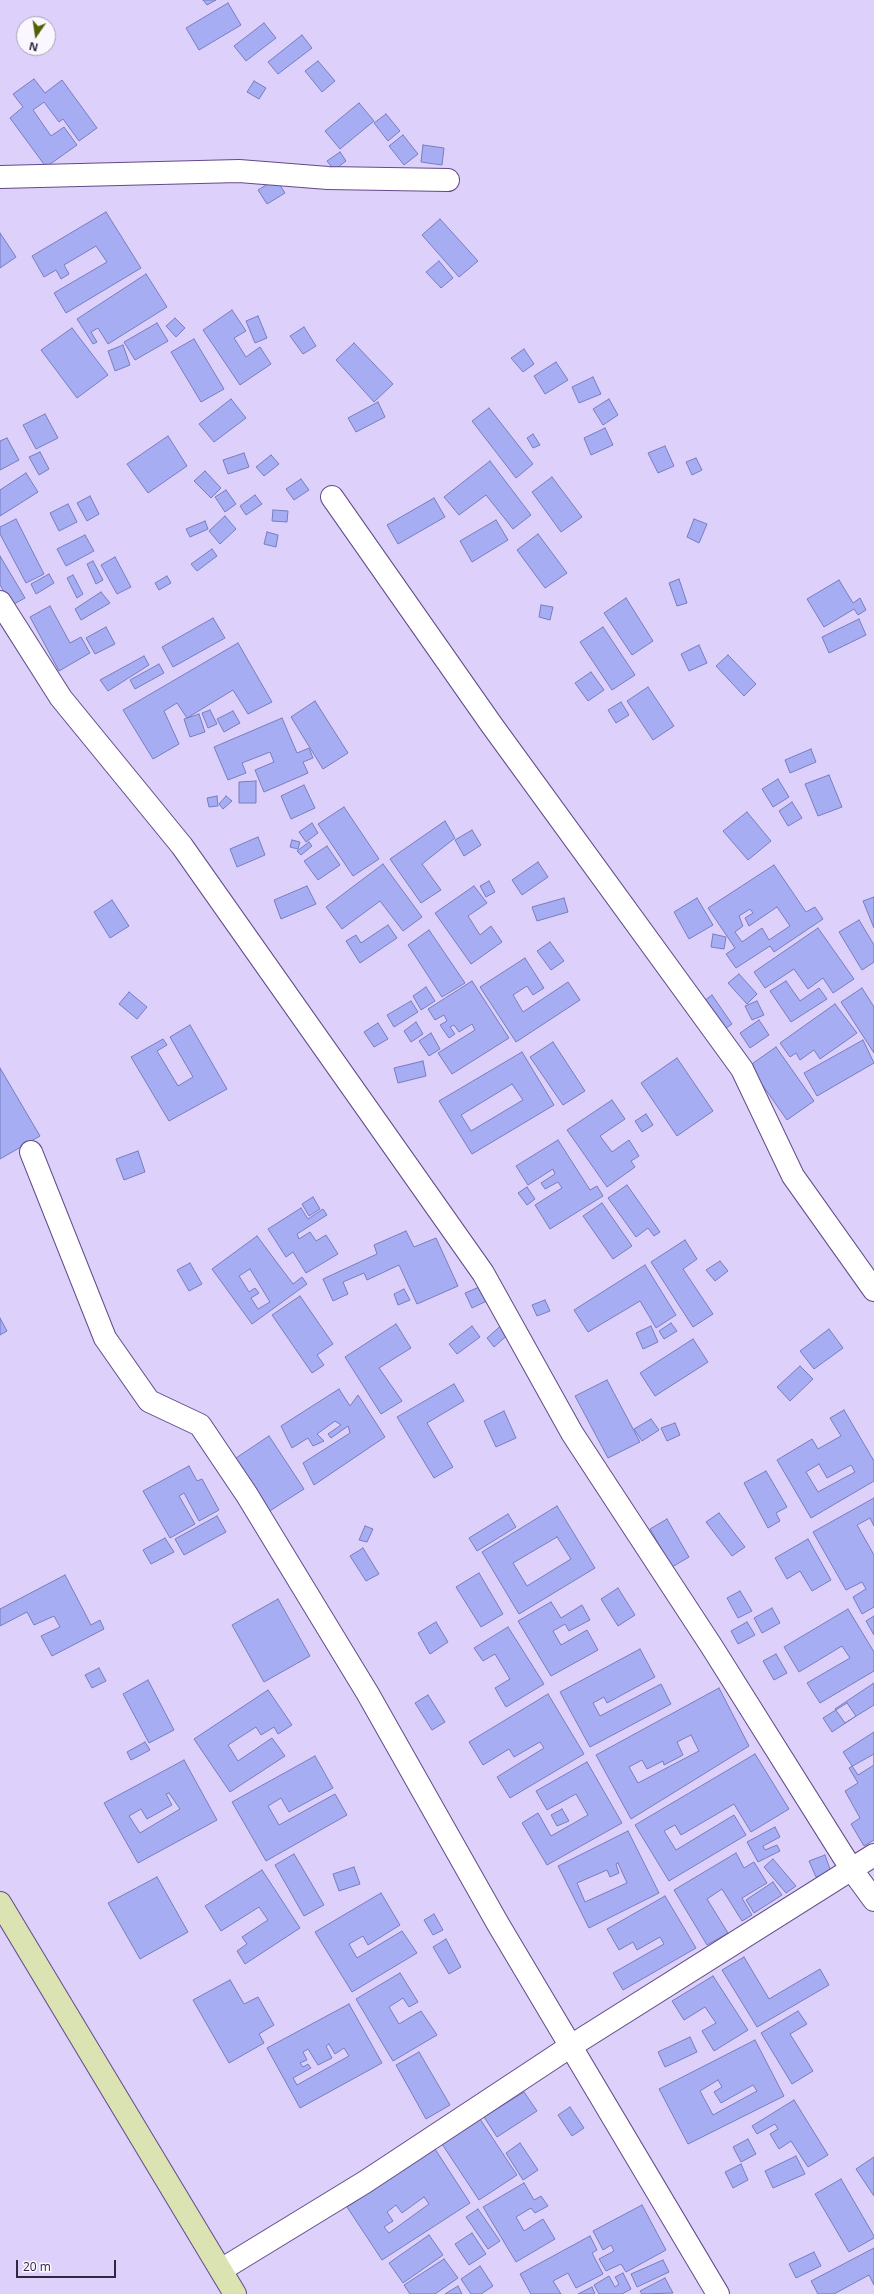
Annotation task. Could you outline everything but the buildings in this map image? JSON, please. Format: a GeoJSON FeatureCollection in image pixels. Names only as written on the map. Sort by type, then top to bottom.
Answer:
{"type":"FeatureCollection","features":[{"type":"Feature","properties":{"kind":"street"},"geometry":{"type":"LineString","coordinates":[[0,177],[239,171],[328,178],[448,180]]}},
{"type":"Feature","properties":{"kind":"street"},"geometry":{"type":"LineString","coordinates":[[332,497],[491,724],[742,1069],[793,1176],[874,1290]]}},
{"type":"Feature","properties":{"kind":"street"},"geometry":{"type":"LineString","coordinates":[[0,602],[61,698],[182,846],[483,1273],[572,1433],[712,1647],[852,1870],[874,1900]]}},
{"type":"Feature","properties":{"kind":"street"},"geometry":{"type":"LineString","coordinates":[[31,1152],[105,1338],[149,1401],[200,1425],[243,1489],[368,1694],[498,1924],[718,2294]]}},
{"type":"Feature","properties":{"kind":"street"},"geometry":{"type":"LineString","coordinates":[[221,2270],[365,2182],[571,2046],[874,1855]]}},
{"type":"Feature","properties":{"kind":"street"},"geometry":{"type":"LineString","coordinates":[[0,1903],[235,2294]]}}]}
